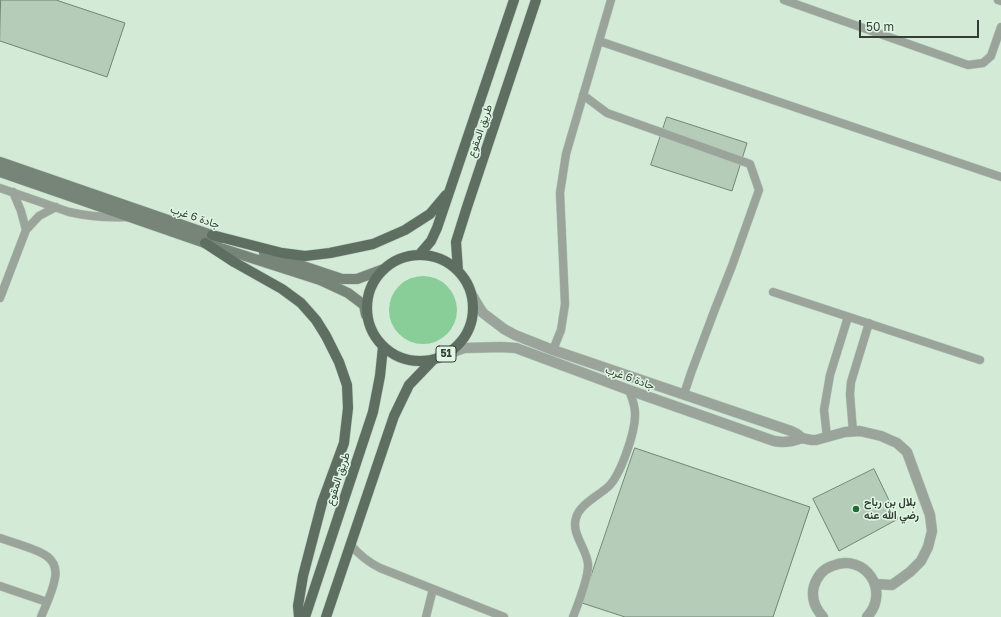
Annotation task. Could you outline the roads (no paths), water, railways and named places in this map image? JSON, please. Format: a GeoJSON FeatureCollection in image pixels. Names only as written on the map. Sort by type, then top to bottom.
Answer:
{"type":"FeatureCollection","features":[{"type":"Feature","properties":{"kind":"main road","name":"طريق المقوع"},"geometry":{"type":"LineString","coordinates":[[419,255],[431,241],[451,189],[514,0]]}},
{"type":"Feature","properties":{"kind":"main road","name":"طريق المقوع"},"geometry":{"type":"LineString","coordinates":[[458,271],[456,242],[536,0]]}},
{"type":"Feature","properties":{"kind":"main road","name":"جادة 6 غرب"},"geometry":{"type":"LineString","coordinates":[[0,162],[334,286],[348,293],[364,305],[366,315]]}},
{"type":"Feature","properties":{"kind":"main road","name":"جادة 6 غرب"},"geometry":{"type":"LineString","coordinates":[[0,172],[132,217],[342,279],[357,279],[384,269]]}},
{"type":"Feature","properties":{"kind":"main road"},"geometry":{"type":"LineString","coordinates":[[209,239],[305,256],[349,250],[373,244],[405,230],[430,214],[451,189]]}},
{"type":"Feature","properties":{"kind":"main road"},"geometry":{"type":"LineString","coordinates":[[209,239],[234,262],[282,289],[301,303],[316,320],[326,336],[339,362],[347,385],[348,408],[344,443],[322,503],[305,569],[298,606],[299,617]]}},
{"type":"Feature","properties":{"kind":"main road","name":"51"},"geometry":{"type":"LineString","coordinates":[[419,255],[434,257],[447,262],[458,271],[472,295],[473,305],[471,324],[463,340],[450,353],[433,360],[416,361],[398,357],[383,347],[374,336],[366,315],[368,294],[374,280],[384,269],[394,262],[406,257],[419,255]]}},
{"type":"Feature","properties":{"kind":"main road","name":"طريق المقوع"},"geometry":{"type":"LineString","coordinates":[[304,617],[373,412],[380,376],[383,347]]}},
{"type":"Feature","properties":{"kind":"main road","name":"51"},"geometry":{"type":"LineString","coordinates":[[326,617],[394,416],[409,385],[433,360]]}},
{"type":"Feature","properties":{"kind":"street","name":"جادة 6 غرب"},"geometry":{"type":"LineString","coordinates":[[472,295],[483,312],[504,329],[515,335],[554,350],[791,431],[802,438],[816,440],[845,432],[860,431],[881,436],[897,443],[907,452],[930,515],[932,532],[928,547],[921,561],[910,572],[892,585],[875,584]]}},
{"type":"Feature","properties":{"kind":"street","name":"جادة 6 غرب"},"geometry":{"type":"LineString","coordinates":[[450,353],[464,348],[516,348],[774,441],[791,442],[802,438]]}},
{"type":"Feature","properties":{"kind":"street"},"geometry":{"type":"LineString","coordinates":[[822,617],[815,604],[813,590],[821,573],[828,567],[837,563],[856,564],[871,576],[875,584],[877,594],[876,603],[872,612],[867,617]]}},
{"type":"Feature","properties":{"kind":"lane"},"geometry":{"type":"LineString","coordinates":[[554,350],[561,330],[566,304],[560,193],[566,154],[611,0]]}},
{"type":"Feature","properties":{"kind":"lane"},"geometry":{"type":"LineString","coordinates":[[784,0],[968,65],[983,63],[991,56],[1001,27]]}},
{"type":"Feature","properties":{"kind":"lane"},"geometry":{"type":"LineString","coordinates":[[599,41],[1001,176]]}},
{"type":"Feature","properties":{"kind":"lane"},"geometry":{"type":"LineString","coordinates":[[583,95],[607,113],[750,164],[759,190],[684,394]]}},
{"type":"Feature","properties":{"kind":"lane"},"geometry":{"type":"LineString","coordinates":[[0,188],[74,213],[94,217],[132,217]]}},
{"type":"Feature","properties":{"kind":"lane"},"geometry":{"type":"LineString","coordinates":[[13,192],[21,210],[26,230]]}},
{"type":"Feature","properties":{"kind":"lane"},"geometry":{"type":"LineString","coordinates":[[0,298],[26,230],[39,216],[56,207]]}},
{"type":"Feature","properties":{"kind":"lane"},"geometry":{"type":"LineString","coordinates":[[773,292],[980,360]]}},
{"type":"Feature","properties":{"kind":"lane"},"geometry":{"type":"LineString","coordinates":[[827,437],[824,410],[830,375],[848,317]]}},
{"type":"Feature","properties":{"kind":"lane"},"geometry":{"type":"LineString","coordinates":[[853,432],[850,394],[851,382],[869,324]]}},
{"type":"Feature","properties":{"kind":"lane"},"geometry":{"type":"LineString","coordinates":[[573,617],[588,566],[575,528],[576,518],[581,509],[610,486],[618,474],[635,422],[634,406],[629,390]]}},
{"type":"Feature","properties":{"kind":"lane"},"geometry":{"type":"LineString","coordinates":[[0,538],[38,551],[46,555],[52,561],[56,578],[41,617]]}},
{"type":"Feature","properties":{"kind":"lane"},"geometry":{"type":"LineString","coordinates":[[350,544],[371,564],[504,617]]}},
{"type":"Feature","properties":{"kind":"lane"},"geometry":{"type":"LineString","coordinates":[[0,586],[47,602]]}},
{"type":"Feature","properties":{"kind":"lane"},"geometry":{"type":"LineString","coordinates":[[426,617],[433,588]]}},
{"type":"Feature","properties":{"kind":"place","name":"بلال بن رباح رضي الله عنه"},"geometry":{"type":"Point","coordinates":[856,509]}}]}
